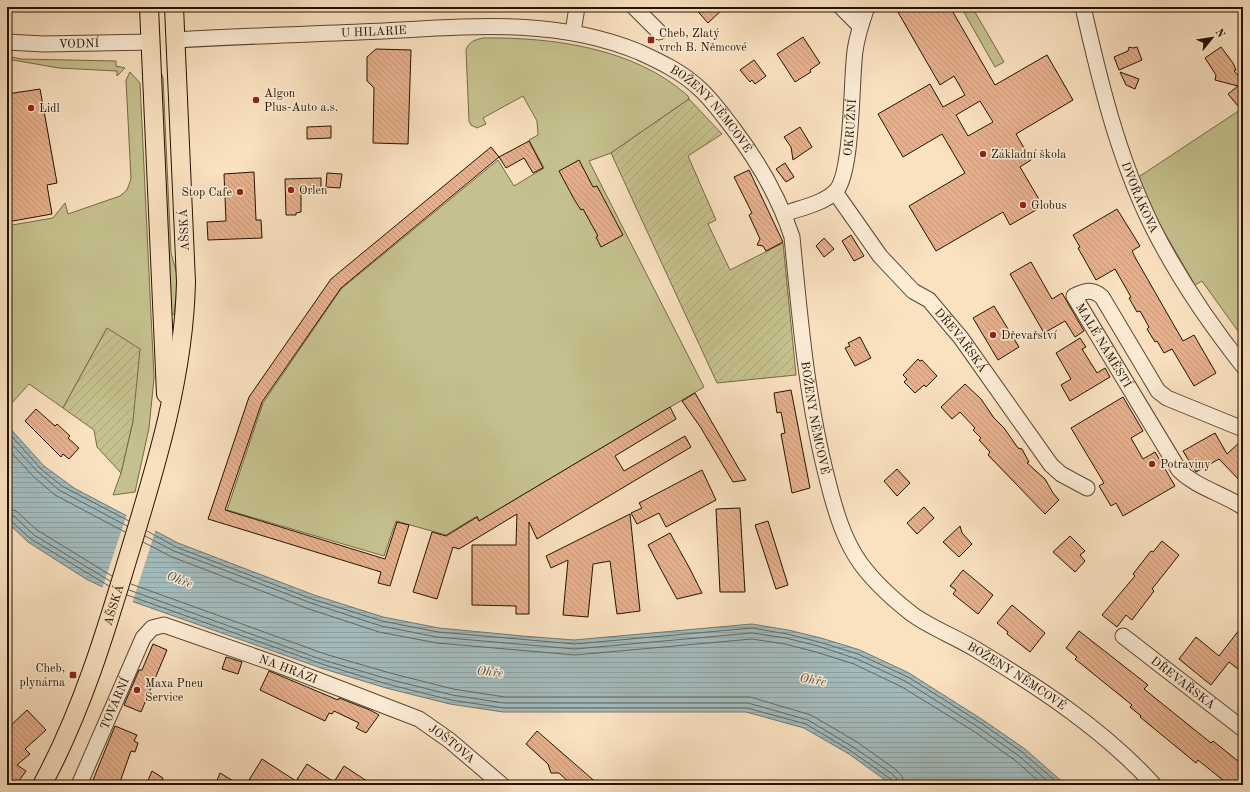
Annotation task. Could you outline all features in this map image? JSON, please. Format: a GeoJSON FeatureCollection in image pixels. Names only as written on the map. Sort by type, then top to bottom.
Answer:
{"type":"FeatureCollection","features":[{"type":"Feature","properties":{"kind":"main road","name":"AŠSKÁ"},"geometry":{"type":"LineString","coordinates":[[149,7],[167,419]]}},
{"type":"Feature","properties":{"kind":"main road","name":"AŠSKÁ"},"geometry":{"type":"LineString","coordinates":[[42,785],[78,711],[113,607],[142,511],[167,419],[179,362],[185,305],[185,252],[174,7]]}},
{"type":"Feature","properties":{"kind":"main road"},"geometry":{"type":"LineString","coordinates":[[151,42],[175,40]]}},
{"type":"Feature","properties":{"kind":"street"},"geometry":{"type":"LineString","coordinates":[[573,32],[577,7]]}},
{"type":"Feature","properties":{"kind":"street"},"geometry":{"type":"LineString","coordinates":[[634,7],[659,32]]}},
{"type":"Feature","properties":{"kind":"street"},"geometry":{"type":"LineString","coordinates":[[841,7],[860,26]]}},
{"type":"Feature","properties":{"kind":"street","name":"OKRUŽNÍ"},"geometry":{"type":"LineString","coordinates":[[835,192],[842,182],[848,153],[852,74],[855,49],[860,26],[867,7]]}},
{"type":"Feature","properties":{"kind":"street"},"geometry":{"type":"LineString","coordinates":[[1072,7],[1087,25]]}},
{"type":"Feature","properties":{"kind":"street","name":"DVOŘÁKOVA"},"geometry":{"type":"LineString","coordinates":[[1082,7],[1111,121],[1133,182],[1152,226],[1196,302],[1243,366]]}},
{"type":"Feature","properties":{"kind":"street","name":"U HILARIE"},"geometry":{"type":"LineString","coordinates":[[175,40],[504,26],[542,28],[573,32]]}},
{"type":"Feature","properties":{"kind":"street","name":"BOŽENY NĚMCOVÉ"},"geometry":{"type":"LineString","coordinates":[[573,32],[616,42],[658,60],[682,75],[714,104],[740,137],[763,172],[784,214],[792,237],[812,414],[832,498],[851,547],[862,565],[891,597],[913,615],[975,648],[1054,699],[1127,758],[1154,785]]}},
{"type":"Feature","properties":{"kind":"street","name":"VODNÍ"},"geometry":{"type":"LineString","coordinates":[[7,42],[44,44],[151,42]]}},
{"type":"Feature","properties":{"kind":"street"},"geometry":{"type":"LineString","coordinates":[[784,214],[821,200],[835,192]]}},
{"type":"Feature","properties":{"kind":"street","name":"DŘEVAŘSKÁ"},"geometry":{"type":"LineString","coordinates":[[835,192],[880,256],[913,291],[929,300],[962,338],[1051,465],[1061,474],[1087,488]]}},
{"type":"Feature","properties":{"kind":"street","name":"MALÉ NÁMĚSTÍ"},"geometry":{"type":"LineString","coordinates":[[1243,429],[1167,398],[1158,391],[1102,297],[1093,291],[1085,291],[1074,296],[1179,470],[1188,479],[1228,497],[1243,507]]}},
{"type":"Feature","properties":{"kind":"street","name":"NA HRÁZI"},"geometry":{"type":"LineString","coordinates":[[156,626],[170,626],[276,664],[419,719]]}},
{"type":"Feature","properties":{"kind":"street","name":"TOVÁRNÍ"},"geometry":{"type":"LineString","coordinates":[[79,785],[119,697],[140,644],[146,634],[156,626]]}},
{"type":"Feature","properties":{"kind":"street","name":"DŘEVAŘSKÁ"},"geometry":{"type":"LineString","coordinates":[[1123,636],[1243,729]]}},
{"type":"Feature","properties":{"kind":"street","name":"JOŠTOVA"},"geometry":{"type":"LineString","coordinates":[[419,719],[449,740],[502,785]]}},
{"type":"Feature","properties":{"kind":"shaded area"},"geometry":{"type":"Polygon","coordinates":[[[961,7],[972,7],[1004,62],[995,67],[961,7]]]}},
{"type":"Feature","properties":{"kind":"shaded area"},"geometry":{"type":"Polygon","coordinates":[[[483,38],[509,38],[564,43],[618,56],[667,80],[688,96],[689,99],[611,153],[589,161],[704,387],[479,521],[477,516],[446,535],[396,521],[384,556],[227,510],[263,403],[341,289],[498,160],[514,186],[544,168],[529,140],[538,135],[537,121],[523,96],[483,118],[486,124],[477,128],[471,125],[469,121],[466,50],[467,47],[475,40],[483,38]]]}},
{"type":"Feature","properties":{"kind":"shaded area"},"geometry":{"type":"Polygon","coordinates":[[[7,56],[21,59],[116,61],[116,66],[125,68],[117,76],[117,71],[59,68],[7,59],[7,56]]]}},
{"type":"Feature","properties":{"kind":"shaded area"},"geometry":{"type":"Polygon","coordinates":[[[130,72],[140,83],[154,378],[149,428],[135,492],[113,495],[121,473],[133,421],[107,328],[63,408],[29,384],[10,405],[7,402],[7,230],[12,225],[53,218],[65,203],[68,214],[120,196],[127,190],[131,179],[126,80],[130,72]]]}},
{"type":"Feature","properties":{"kind":"shaded area"},"geometry":{"type":"Polygon","coordinates":[[[161,73],[163,77],[171,253],[178,278],[174,315],[171,313],[161,73]]]}},
{"type":"Feature","properties":{"kind":"shaded area"},"geometry":{"type":"Polygon","coordinates":[[[689,99],[722,134],[688,156],[716,220],[708,224],[730,270],[783,243],[796,375],[717,383],[611,153],[689,99]]]}},
{"type":"Feature","properties":{"kind":"shaded area"},"geometry":{"type":"Polygon","coordinates":[[[1243,108],[1243,338],[1202,281],[1195,285],[1134,180],[1243,108]]]}},
{"type":"Feature","properties":{"kind":"shaded area"},"geometry":{"type":"Polygon","coordinates":[[[107,328],[140,349],[133,421],[121,473],[97,447],[94,430],[63,408],[107,328]]]}},
{"type":"Feature","properties":{"kind":"water","name":"Ohře"},"geometry":{"type":"Polygon","coordinates":[[[7,425],[44,466],[74,488],[178,543],[314,595],[383,617],[439,628],[523,636],[574,640],[752,624],[788,630],[821,638],[860,650],[909,673],[983,720],[1025,749],[1066,785],[892,785],[849,754],[804,728],[746,712],[503,712],[450,704],[386,688],[321,668],[134,602],[86,579],[28,542],[7,522],[7,425]]]}},
{"type":"Feature","properties":{"kind":"pier"},"geometry":{"type":"Polygon","coordinates":[[[127,514],[156,529],[132,604],[102,589],[127,514]]]}},
{"type":"Feature","properties":{"kind":"building"},"geometry":{"type":"Polygon","coordinates":[[[694,7],[725,7],[708,23],[694,7]]]}},
{"type":"Feature","properties":{"kind":"building"},"geometry":{"type":"Polygon","coordinates":[[[895,7],[950,7],[995,85],[1047,55],[1073,100],[1016,134],[1031,160],[1020,167],[1043,206],[1010,225],[1003,212],[936,251],[909,206],[965,173],[942,134],[903,157],[878,114],[930,84],[943,107],[965,95],[954,76],[940,85],[895,7]],[[980,101],[956,115],[968,136],[993,122],[980,101]]]}},
{"type":"Feature","properties":{"kind":"building"},"geometry":{"type":"Polygon","coordinates":[[[803,37],[820,63],[810,70],[811,72],[795,82],[777,54],[803,37]]]}},
{"type":"Feature","properties":{"kind":"building"},"geometry":{"type":"Polygon","coordinates":[[[1129,47],[1137,47],[1142,60],[1119,70],[1114,57],[1128,51],[1129,47]]]}},
{"type":"Feature","properties":{"kind":"building"},"geometry":{"type":"Polygon","coordinates":[[[1221,47],[1233,63],[1236,70],[1234,71],[1243,81],[1243,112],[1228,94],[1238,86],[1215,80],[1216,75],[1205,58],[1221,47]]]}},
{"type":"Feature","properties":{"kind":"building"},"geometry":{"type":"Polygon","coordinates":[[[376,49],[411,50],[408,144],[373,143],[374,88],[367,81],[367,57],[376,49]]]}},
{"type":"Feature","properties":{"kind":"building"},"geometry":{"type":"Polygon","coordinates":[[[754,60],[766,76],[755,84],[752,80],[750,82],[740,70],[754,60]]]}},
{"type":"Feature","properties":{"kind":"building"},"geometry":{"type":"Polygon","coordinates":[[[1120,72],[1139,79],[1135,89],[1126,85],[1120,72]]]}},
{"type":"Feature","properties":{"kind":"building"},"geometry":{"type":"Polygon","coordinates":[[[40,89],[57,183],[47,185],[52,214],[7,222],[7,94],[40,89]]]}},
{"type":"Feature","properties":{"kind":"building"},"geometry":{"type":"Polygon","coordinates":[[[331,126],[331,138],[307,139],[307,127],[331,126]]]}},
{"type":"Feature","properties":{"kind":"building"},"geometry":{"type":"Polygon","coordinates":[[[800,127],[812,147],[793,160],[791,147],[784,137],[800,127]]]}},
{"type":"Feature","properties":{"kind":"building"},"geometry":{"type":"Polygon","coordinates":[[[529,141],[543,168],[533,173],[524,158],[506,168],[499,157],[529,141]]]}},
{"type":"Feature","properties":{"kind":"building"},"geometry":{"type":"Polygon","coordinates":[[[491,147],[499,157],[341,288],[262,402],[225,510],[385,559],[397,522],[409,525],[390,586],[378,583],[381,572],[208,519],[249,397],[331,279],[491,147]]]}},
{"type":"Feature","properties":{"kind":"building"},"geometry":{"type":"Polygon","coordinates":[[[579,160],[593,187],[597,186],[623,235],[601,247],[596,237],[598,236],[583,209],[581,210],[574,199],[559,171],[579,160]]]}},
{"type":"Feature","properties":{"kind":"building"},"geometry":{"type":"Polygon","coordinates":[[[785,163],[794,177],[786,182],[776,169],[785,163]]]}},
{"type":"Feature","properties":{"kind":"building"},"geometry":{"type":"Polygon","coordinates":[[[749,170],[783,242],[766,251],[763,246],[757,245],[760,239],[749,215],[752,213],[734,177],[749,170]]]}},
{"type":"Feature","properties":{"kind":"building"},"geometry":{"type":"Polygon","coordinates":[[[254,172],[256,220],[261,220],[262,238],[208,240],[207,222],[226,221],[224,174],[254,172]]]}},
{"type":"Feature","properties":{"kind":"building"},"geometry":{"type":"Polygon","coordinates":[[[327,173],[342,174],[340,188],[326,187],[327,173]]]}},
{"type":"Feature","properties":{"kind":"building"},"geometry":{"type":"Polygon","coordinates":[[[321,178],[321,191],[301,192],[301,212],[296,213],[296,215],[286,215],[285,179],[321,178]]]}},
{"type":"Feature","properties":{"kind":"building"},"geometry":{"type":"Polygon","coordinates":[[[1117,209],[1140,246],[1132,251],[1136,259],[1183,341],[1194,335],[1216,373],[1194,386],[1172,349],[1164,353],[1157,341],[1155,342],[1147,329],[1149,327],[1140,311],[1137,312],[1129,298],[1131,297],[1115,269],[1096,280],[1078,248],[1080,247],[1073,235],[1117,209]]]}},
{"type":"Feature","properties":{"kind":"building"},"geometry":{"type":"Polygon","coordinates":[[[851,235],[864,256],[854,261],[842,241],[851,235]]]}},
{"type":"Feature","properties":{"kind":"building"},"geometry":{"type":"Polygon","coordinates":[[[824,238],[834,249],[824,257],[816,246],[824,238]]]}},
{"type":"Feature","properties":{"kind":"building"},"geometry":{"type":"Polygon","coordinates":[[[1031,262],[1052,299],[1062,293],[1084,331],[1075,337],[1065,321],[1044,333],[1010,274],[1031,262]]]}},
{"type":"Feature","properties":{"kind":"building"},"geometry":{"type":"Polygon","coordinates":[[[994,306],[1019,347],[998,360],[973,318],[994,306]]]}},
{"type":"Feature","properties":{"kind":"building"},"geometry":{"type":"Polygon","coordinates":[[[860,337],[871,358],[855,366],[845,348],[850,346],[848,343],[860,337]]]}},
{"type":"Feature","properties":{"kind":"building"},"geometry":{"type":"Polygon","coordinates":[[[1080,338],[1086,347],[1082,349],[1097,373],[1105,368],[1110,377],[1070,401],[1061,385],[1071,379],[1056,353],[1080,338]]]}},
{"type":"Feature","properties":{"kind":"building"},"geometry":{"type":"Polygon","coordinates":[[[918,359],[920,361],[922,360],[937,376],[926,387],[924,385],[915,393],[904,382],[907,379],[903,375],[918,359]]]}},
{"type":"Feature","properties":{"kind":"building"},"geometry":{"type":"Polygon","coordinates":[[[965,384],[981,399],[1018,448],[1022,449],[1029,462],[1027,463],[1045,479],[1059,500],[1045,514],[988,455],[990,452],[979,440],[981,438],[973,430],[975,428],[960,412],[952,419],[941,407],[965,384]]]}},
{"type":"Feature","properties":{"kind":"building"},"geometry":{"type":"Polygon","coordinates":[[[791,390],[810,488],[792,493],[781,434],[785,433],[781,412],[777,413],[774,393],[791,390]]]}},
{"type":"Feature","properties":{"kind":"building"},"geometry":{"type":"Polygon","coordinates":[[[695,393],[746,480],[733,482],[701,428],[682,401],[695,393]]]}},
{"type":"Feature","properties":{"kind":"building"},"geometry":{"type":"Polygon","coordinates":[[[1123,397],[1143,431],[1131,438],[1143,459],[1155,452],[1175,486],[1123,516],[1116,503],[1111,506],[1099,486],[1104,483],[1071,428],[1123,397]]]}},
{"type":"Feature","properties":{"kind":"building"},"geometry":{"type":"Polygon","coordinates":[[[670,407],[676,419],[615,456],[624,471],[685,436],[691,447],[537,539],[529,522],[529,614],[516,614],[516,606],[472,605],[472,545],[516,545],[517,514],[459,549],[453,547],[437,599],[413,592],[432,532],[446,536],[477,517],[479,521],[670,407]]]}},
{"type":"Feature","properties":{"kind":"building"},"geometry":{"type":"Polygon","coordinates":[[[36,409],[55,426],[57,424],[70,436],[68,438],[79,448],[69,459],[63,454],[61,457],[25,421],[36,409]]]}},
{"type":"Feature","properties":{"kind":"building"},"geometry":{"type":"Polygon","coordinates":[[[1215,433],[1227,454],[1243,439],[1243,484],[1219,459],[1196,472],[1183,451],[1215,433]]]}},
{"type":"Feature","properties":{"kind":"building"},"geometry":{"type":"Polygon","coordinates":[[[897,469],[910,483],[897,496],[884,481],[897,469]]]}},
{"type":"Feature","properties":{"kind":"building"},"geometry":{"type":"Polygon","coordinates":[[[702,470],[716,500],[666,527],[659,513],[637,524],[631,513],[642,508],[639,503],[702,470]]]}},
{"type":"Feature","properties":{"kind":"building"},"geometry":{"type":"Polygon","coordinates":[[[924,507],[934,518],[917,534],[907,523],[924,507]]]}},
{"type":"Feature","properties":{"kind":"building"},"geometry":{"type":"Polygon","coordinates":[[[740,508],[745,592],[720,592],[716,509],[740,508]]]}},
{"type":"Feature","properties":{"kind":"building"},"geometry":{"type":"Polygon","coordinates":[[[630,514],[640,611],[617,614],[610,561],[593,564],[588,617],[563,615],[568,560],[551,568],[546,556],[630,514]]]}},
{"type":"Feature","properties":{"kind":"building"},"geometry":{"type":"Polygon","coordinates":[[[768,521],[788,585],[776,589],[755,525],[768,521]]]}},
{"type":"Feature","properties":{"kind":"building"},"geometry":{"type":"Polygon","coordinates":[[[960,526],[962,533],[972,544],[959,557],[943,542],[960,526]]]}},
{"type":"Feature","properties":{"kind":"building"},"geometry":{"type":"Polygon","coordinates":[[[670,533],[702,593],[677,599],[658,564],[648,545],[670,533]]]}},
{"type":"Feature","properties":{"kind":"building"},"geometry":{"type":"Polygon","coordinates":[[[1070,536],[1085,551],[1080,555],[1085,561],[1075,572],[1053,552],[1070,536]]]}},
{"type":"Feature","properties":{"kind":"building"},"geometry":{"type":"Polygon","coordinates":[[[1162,541],[1179,555],[1152,589],[1154,591],[1132,620],[1126,615],[1117,627],[1102,615],[1135,576],[1133,574],[1151,551],[1153,552],[1162,541]]]}},
{"type":"Feature","properties":{"kind":"building"},"geometry":{"type":"Polygon","coordinates":[[[963,570],[993,595],[978,614],[953,594],[956,590],[950,586],[963,570]]]}},
{"type":"Feature","properties":{"kind":"building"},"geometry":{"type":"Polygon","coordinates":[[[1012,605],[1045,633],[1030,652],[1007,634],[1008,632],[997,623],[1012,605]]]}},
{"type":"Feature","properties":{"kind":"building"},"geometry":{"type":"Polygon","coordinates":[[[1243,625],[1243,673],[1229,662],[1211,685],[1179,659],[1196,637],[1219,656],[1243,625]]]}},
{"type":"Feature","properties":{"kind":"building"},"geometry":{"type":"Polygon","coordinates":[[[1079,631],[1148,685],[1144,689],[1211,743],[1213,741],[1243,765],[1243,785],[1229,785],[1198,760],[1196,763],[1140,717],[1141,716],[1130,707],[1132,705],[1075,659],[1077,657],[1066,648],[1079,631]]]}},
{"type":"Feature","properties":{"kind":"building"},"geometry":{"type":"Polygon","coordinates":[[[153,644],[167,650],[141,712],[124,705],[139,670],[142,670],[153,644]]]}},
{"type":"Feature","properties":{"kind":"building"},"geometry":{"type":"Polygon","coordinates":[[[226,657],[242,662],[238,674],[222,669],[226,657]]]}},
{"type":"Feature","properties":{"kind":"building"},"geometry":{"type":"Polygon","coordinates":[[[269,671],[338,700],[339,698],[370,710],[379,715],[366,733],[356,728],[359,723],[334,711],[332,714],[329,713],[325,721],[260,690],[269,671]]]}},
{"type":"Feature","properties":{"kind":"building"},"geometry":{"type":"Polygon","coordinates":[[[27,710],[46,730],[25,749],[30,754],[17,765],[26,771],[16,785],[7,785],[7,729],[27,710]]]}},
{"type":"Feature","properties":{"kind":"building"},"geometry":{"type":"Polygon","coordinates":[[[115,726],[137,735],[134,741],[138,743],[135,752],[131,751],[120,782],[116,780],[114,785],[91,785],[115,726]]]}},
{"type":"Feature","properties":{"kind":"building"},"geometry":{"type":"Polygon","coordinates":[[[537,731],[599,785],[572,785],[559,773],[551,773],[548,764],[526,744],[537,731]]]}},
{"type":"Feature","properties":{"kind":"building"},"geometry":{"type":"Polygon","coordinates":[[[262,759],[296,781],[307,764],[334,782],[344,766],[373,785],[246,785],[262,759]]]}},
{"type":"Feature","properties":{"kind":"building"},"geometry":{"type":"Polygon","coordinates":[[[152,771],[163,778],[160,785],[146,785],[152,771]]]}},
{"type":"Feature","properties":{"kind":"building"},"geometry":{"type":"Polygon","coordinates":[[[220,773],[240,785],[215,785],[220,773]]]}},
{"type":"Feature","properties":{"kind":"place","name":"Cheb, Zlatý vrch B. Němcové"},"geometry":{"type":"Point","coordinates":[651,40]}},
{"type":"Feature","properties":{"kind":"place","name":"Algon Plus-Auto a.s."},"geometry":{"type":"Point","coordinates":[256,100]}},
{"type":"Feature","properties":{"kind":"place","name":"Lidl"},"geometry":{"type":"Point","coordinates":[31,108]}},
{"type":"Feature","properties":{"kind":"place","name":"Základní škola"},"geometry":{"type":"Point","coordinates":[983,154]}},
{"type":"Feature","properties":{"kind":"place","name":"Orlen"},"geometry":{"type":"Point","coordinates":[291,190]}},
{"type":"Feature","properties":{"kind":"place","name":"Stop Cafe"},"geometry":{"type":"Point","coordinates":[240,192]}},
{"type":"Feature","properties":{"kind":"place","name":"Globus"},"geometry":{"type":"Point","coordinates":[1023,205]}},
{"type":"Feature","properties":{"kind":"place","name":"Dřevařství"},"geometry":{"type":"Point","coordinates":[993,335]}},
{"type":"Feature","properties":{"kind":"place","name":"Potraviny"},"geometry":{"type":"Point","coordinates":[1152,464]}},
{"type":"Feature","properties":{"kind":"place","name":"Cheb, plynárna"},"geometry":{"type":"Point","coordinates":[73,675]}},
{"type":"Feature","properties":{"kind":"place","name":"Maxa Pneu Service"},"geometry":{"type":"Point","coordinates":[137,690]}}]}
